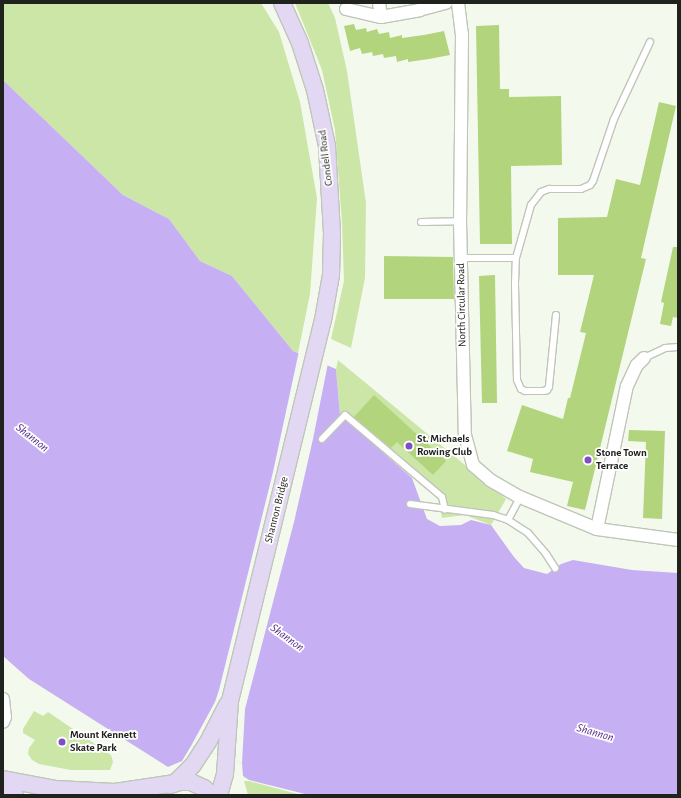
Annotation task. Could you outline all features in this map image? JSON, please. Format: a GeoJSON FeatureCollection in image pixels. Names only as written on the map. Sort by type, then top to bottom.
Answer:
{"type":"FeatureCollection","features":[{"type":"Feature","properties":{"kind":"main road","name":"Condell Road"},"geometry":{"type":"LineString","coordinates":[[282,3],[300,43],[310,76],[326,146],[332,233],[331,275],[323,320]]}},
{"type":"Feature","properties":{"kind":"main road","name":"Shannon Bridge"},"geometry":{"type":"LineString","coordinates":[[230,701],[323,320]]}},
{"type":"Feature","properties":{"kind":"main road"},"geometry":{"type":"LineString","coordinates":[[159,795],[175,783],[193,765],[208,742],[230,701]]}},
{"type":"Feature","properties":{"kind":"main road"},"geometry":{"type":"LineString","coordinates":[[219,795],[225,774],[230,701]]}},
{"type":"Feature","properties":{"kind":"main road"},"geometry":{"type":"LineString","coordinates":[[3,779],[56,788],[115,792],[185,781],[198,784],[212,795]]}},
{"type":"Feature","properties":{"kind":"main road"},"geometry":{"type":"LineString","coordinates":[[3,792],[15,795]]}},
{"type":"Feature","properties":{"kind":"street"},"geometry":{"type":"LineString","coordinates":[[379,3],[381,17]]}},
{"type":"Feature","properties":{"kind":"street"},"geometry":{"type":"LineString","coordinates":[[346,9],[381,17],[446,3]]}},
{"type":"Feature","properties":{"kind":"street","name":"North Circular Road"},"geometry":{"type":"LineString","coordinates":[[458,3],[462,34],[460,221],[465,435],[474,465],[490,480],[520,497],[597,529],[678,540]]}},
{"type":"Feature","properties":{"kind":"street"},"geometry":{"type":"LineString","coordinates":[[597,529],[627,386],[637,365],[644,358]]}},
{"type":"Feature","properties":{"kind":"street"},"geometry":{"type":"LineString","coordinates":[[3,699],[5,717],[3,722]]}},
{"type":"Feature","properties":{"kind":"lane"},"geometry":{"type":"LineString","coordinates":[[556,315],[549,386],[547,390],[543,391],[525,391],[521,389],[517,380],[516,258],[531,205],[541,192],[548,189],[582,189],[590,185],[593,181],[614,119],[650,42]]}},
{"type":"Feature","properties":{"kind":"lane"},"geometry":{"type":"LineString","coordinates":[[421,222],[460,221]]}},
{"type":"Feature","properties":{"kind":"lane"},"geometry":{"type":"LineString","coordinates":[[461,258],[516,258]]}},
{"type":"Feature","properties":{"kind":"lane"},"geometry":{"type":"LineString","coordinates":[[644,358],[665,348],[678,347]]}},
{"type":"Feature","properties":{"kind":"lane"},"geometry":{"type":"LineString","coordinates":[[322,439],[345,415],[442,497],[446,510]]}},
{"type":"Feature","properties":{"kind":"lane"},"geometry":{"type":"LineString","coordinates":[[508,520],[520,497]]}},
{"type":"Feature","properties":{"kind":"lane"},"geometry":{"type":"LineString","coordinates":[[410,504],[492,515],[508,520],[528,533],[546,554],[555,568]]}},
{"type":"Feature","properties":{"kind":"green space"},"geometry":{"type":"Polygon","coordinates":[[[3,3],[261,3],[279,32],[300,102],[317,198],[310,294],[298,353],[293,351],[232,276],[200,261],[169,219],[123,195],[3,80],[3,3]]]}},
{"type":"Feature","properties":{"kind":"green space"},"geometry":{"type":"Polygon","coordinates":[[[295,3],[328,3],[335,18],[347,71],[366,203],[365,278],[351,348],[331,339],[344,281],[342,222],[335,130],[322,70],[295,3]]]}},
{"type":"Feature","properties":{"kind":"green space","name":"St. Michaels Rowing Club"},"geometry":{"type":"Polygon","coordinates":[[[338,360],[506,499],[491,525],[465,515],[442,518],[438,498],[340,415],[336,369],[338,360]]]}},
{"type":"Feature","properties":{"kind":"green space","name":"Mount Kennett Skate Park"},"geometry":{"type":"Polygon","coordinates":[[[34,711],[43,716],[48,712],[111,755],[113,762],[110,770],[71,770],[39,764],[32,760],[28,754],[29,748],[35,740],[23,733],[23,729],[34,711]]]}},
{"type":"Feature","properties":{"kind":"green space"},"geometry":{"type":"Polygon","coordinates":[[[244,781],[249,781],[301,795],[248,795],[244,781]]]}},
{"type":"Feature","properties":{"kind":"water","name":"Shannon"},"geometry":{"type":"Polygon","coordinates":[[[3,80],[123,195],[169,219],[200,261],[232,276],[293,351],[336,369],[340,415],[412,478],[427,519],[440,526],[461,525],[471,520],[491,525],[514,557],[524,568],[547,574],[561,564],[573,560],[632,570],[678,573],[678,795],[309,795],[249,780],[243,776],[242,763],[191,746],[182,761],[168,767],[29,679],[3,656],[3,80]]]}},
{"type":"Feature","properties":{"kind":"pier"},"geometry":{"type":"Polygon","coordinates":[[[299,351],[328,363],[313,439],[294,522],[245,709],[242,763],[191,746],[215,702],[219,690],[273,472],[299,351]]]}},
{"type":"Feature","properties":{"kind":"building"},"geometry":{"type":"Polygon","coordinates":[[[354,24],[356,30],[366,28],[367,32],[377,29],[379,34],[389,32],[390,38],[402,35],[402,38],[444,31],[450,55],[408,62],[408,59],[397,62],[396,56],[384,58],[383,54],[373,56],[372,52],[362,54],[360,48],[350,51],[344,26],[354,24]]]}},
{"type":"Feature","properties":{"kind":"building"},"geometry":{"type":"Polygon","coordinates":[[[499,25],[500,89],[509,89],[509,97],[561,96],[562,165],[511,166],[512,244],[480,244],[476,26],[499,25]]]}},
{"type":"Feature","properties":{"kind":"building"},"geometry":{"type":"Polygon","coordinates":[[[659,102],[676,106],[641,258],[646,259],[585,510],[567,506],[573,482],[530,472],[533,459],[507,451],[522,405],[563,419],[568,398],[570,398],[586,333],[580,332],[594,275],[558,275],[558,218],[607,217],[616,179],[640,185],[659,102]]]}},
{"type":"Feature","properties":{"kind":"building"},"geometry":{"type":"Polygon","coordinates":[[[673,247],[678,247],[678,318],[673,317],[671,326],[660,324],[664,303],[661,302],[673,247]]]}},
{"type":"Feature","properties":{"kind":"building"},"geometry":{"type":"Polygon","coordinates":[[[384,256],[453,257],[454,299],[384,299],[384,256]]]}},
{"type":"Feature","properties":{"kind":"building"},"geometry":{"type":"Polygon","coordinates":[[[495,275],[497,403],[482,403],[479,276],[495,275]]]}},
{"type":"Feature","properties":{"kind":"building"},"geometry":{"type":"Polygon","coordinates":[[[374,395],[446,461],[433,475],[397,442],[391,448],[354,417],[374,395]]]}},
{"type":"Feature","properties":{"kind":"building"},"geometry":{"type":"Polygon","coordinates":[[[629,430],[665,431],[662,519],[643,518],[646,442],[628,441],[629,430]]]}},
{"type":"Feature","properties":{"kind":"place","name":"St. Michaels Rowing Club"},"geometry":{"type":"Point","coordinates":[409,446]}},
{"type":"Feature","properties":{"kind":"place","name":"Stone Town Terrace"},"geometry":{"type":"Point","coordinates":[588,460]}},
{"type":"Feature","properties":{"kind":"place","name":"Mount Kennett Skate Park"},"geometry":{"type":"Point","coordinates":[62,742]}}]}
